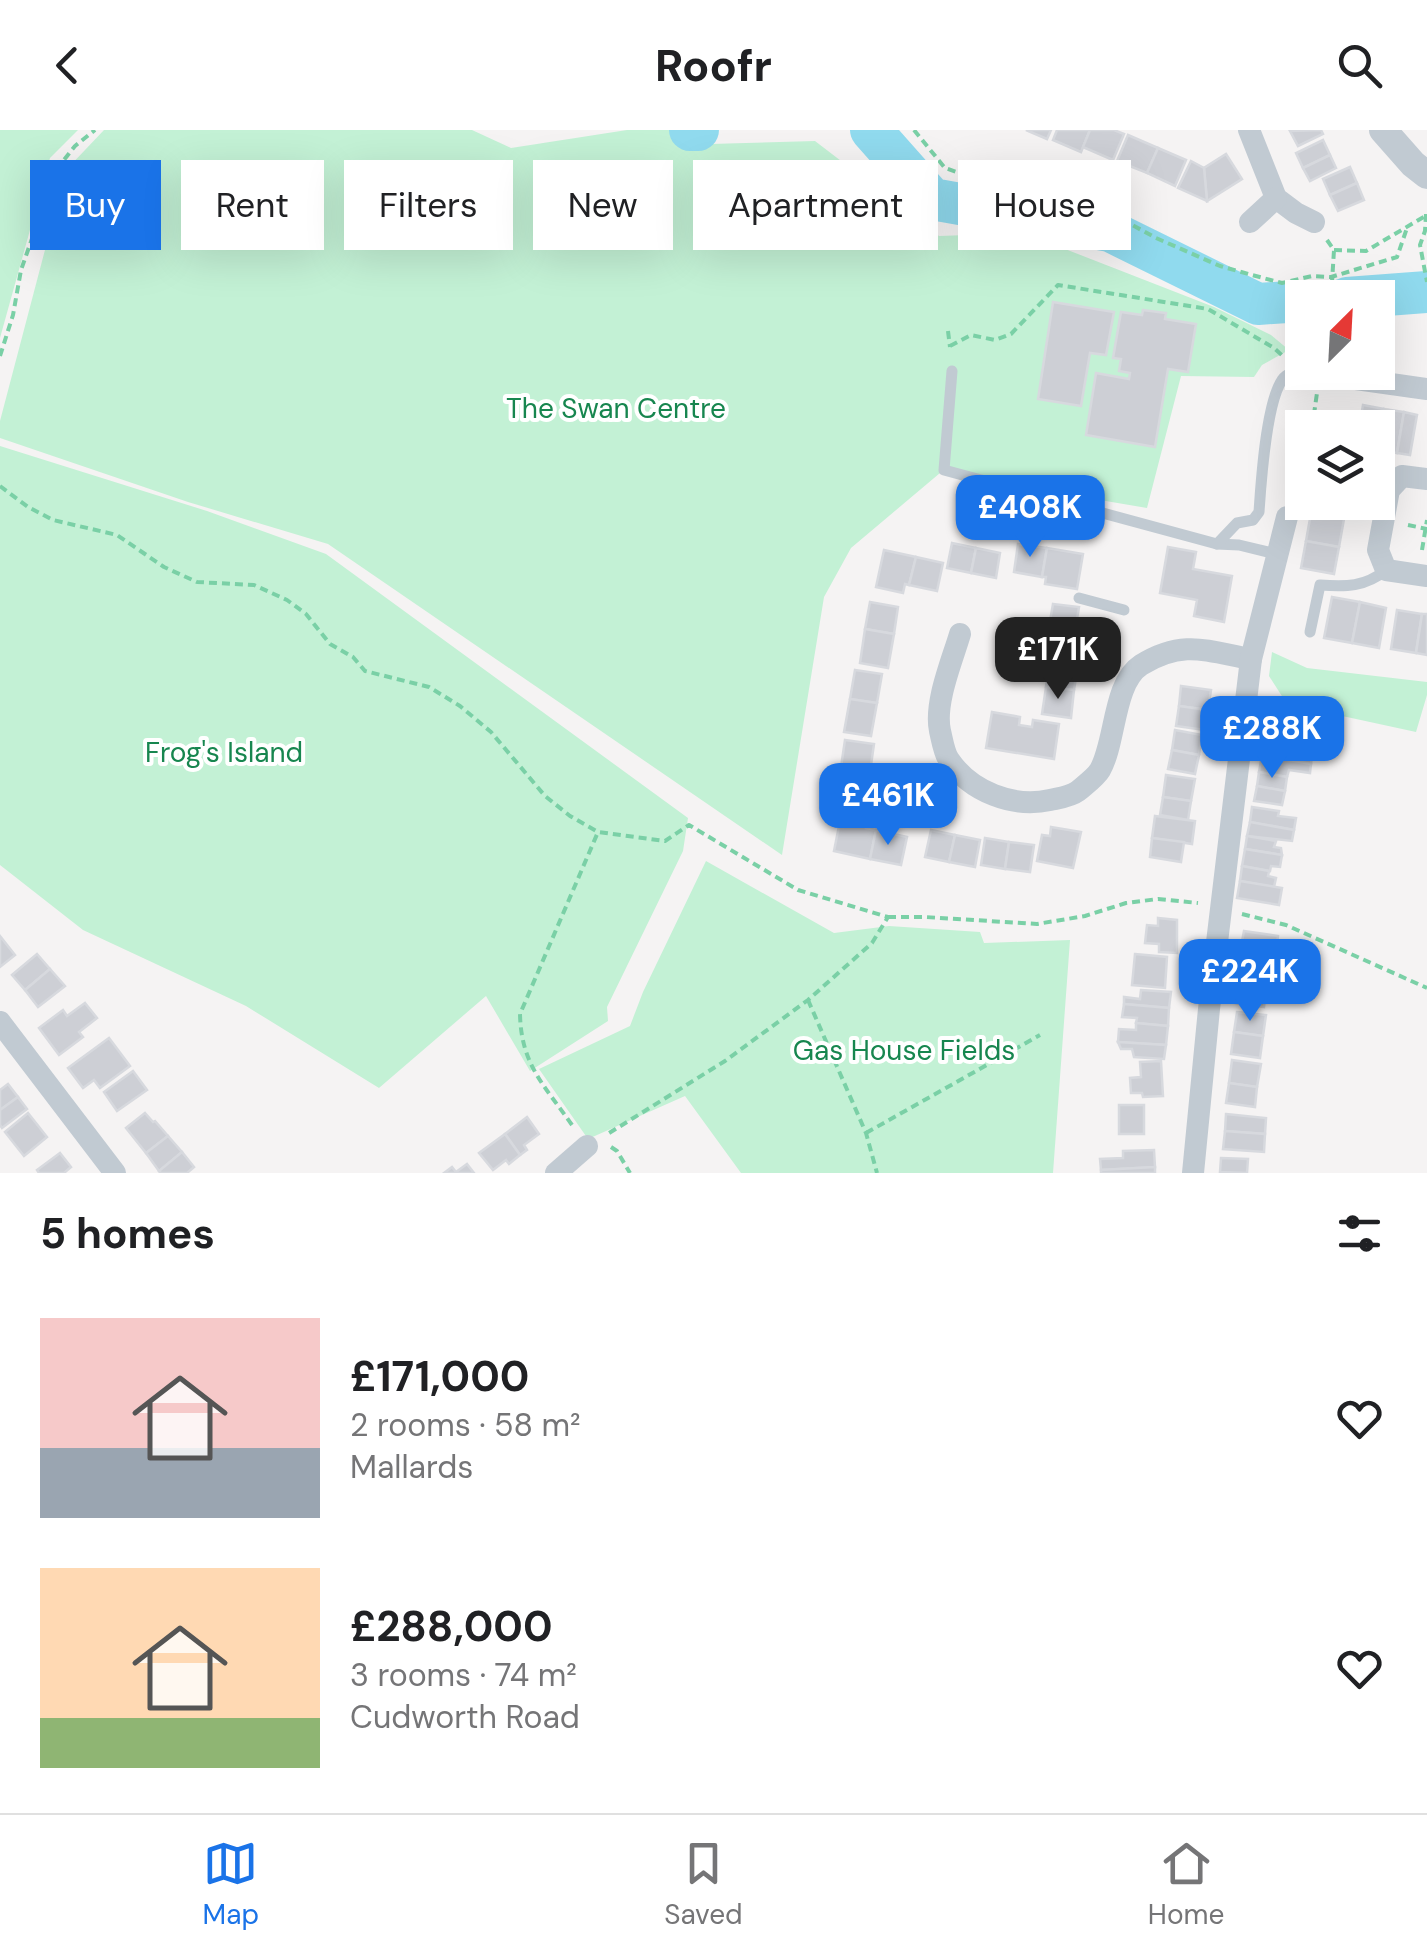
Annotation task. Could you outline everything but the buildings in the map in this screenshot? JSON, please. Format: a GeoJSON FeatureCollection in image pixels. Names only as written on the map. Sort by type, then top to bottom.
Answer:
{"type":"FeatureCollection","features":[{"type":"Feature","properties":{"kind":"street"},"geometry":{"type":"LineString","coordinates":[[1249,130],[1276,198],[1314,222]]}},
{"type":"Feature","properties":{"kind":"street"},"geometry":{"type":"LineString","coordinates":[[1383,130],[1427,176]]}},
{"type":"Feature","properties":{"kind":"street"},"geometry":{"type":"LineString","coordinates":[[1250,222],[1276,198]]}},
{"type":"Feature","properties":{"kind":"street"},"geometry":{"type":"LineString","coordinates":[[1395,384],[1427,389]]}},
{"type":"Feature","properties":{"kind":"street"},"geometry":{"type":"LineString","coordinates":[[1423,575],[1386,570],[1378,550],[1388,490],[1402,476],[1427,479]]}},
{"type":"Feature","properties":{"kind":"street"},"geometry":{"type":"LineString","coordinates":[[1193,1173],[1251,659],[1286,520]]}},
{"type":"Feature","properties":{"kind":"street"},"geometry":{"type":"LineString","coordinates":[[960,634],[938,726],[948,758],[972,782],[1000,799],[1038,802],[1074,794],[1100,771],[1120,698],[1135,669],[1148,661],[1187,647],[1251,659]]}},
{"type":"Feature","properties":{"kind":"street"},"geometry":{"type":"LineString","coordinates":[[0,1022],[115,1173]]}},
{"type":"Feature","properties":{"kind":"street"},"geometry":{"type":"LineString","coordinates":[[556,1173],[587,1146]]}},
{"type":"Feature","properties":{"kind":"lane"},"geometry":{"type":"LineString","coordinates":[[952,371],[944,470],[1216,544],[1276,554]]}},
{"type":"Feature","properties":{"kind":"lane"},"geometry":{"type":"LineString","coordinates":[[1216,544],[1237,523],[1253,520],[1259,512],[1269,420],[1276,392],[1285,376]]}},
{"type":"Feature","properties":{"kind":"lane"},"geometry":{"type":"LineString","coordinates":[[1310,632],[1320,585],[1348,587],[1375,579],[1386,570]]}},
{"type":"Feature","properties":{"kind":"lane"},"geometry":{"type":"LineString","coordinates":[[1079,598],[1124,610]]}},
{"type":"Feature","properties":{"kind":"path"},"geometry":{"type":"LineString","coordinates":[[0,356],[38,216],[56,170],[95,130]]}},
{"type":"Feature","properties":{"kind":"path"},"geometry":{"type":"LineString","coordinates":[[914,130],[945,168],[1000,187],[1103,209],[1220,266],[1282,283],[1331,276],[1398,258],[1408,228]]}},
{"type":"Feature","properties":{"kind":"path"},"geometry":{"type":"LineString","coordinates":[[1331,280],[1334,250],[1366,251],[1426,215]]}},
{"type":"Feature","properties":{"kind":"path"},"geometry":{"type":"LineString","coordinates":[[1426,215],[1420,245],[1427,282]]}},
{"type":"Feature","properties":{"kind":"path"},"geometry":{"type":"LineString","coordinates":[[950,346],[971,335],[996,340],[1011,334],[1058,285],[1208,309],[1285,356]]}},
{"type":"Feature","properties":{"kind":"path"},"geometry":{"type":"LineString","coordinates":[[948,332],[952,371]]}},
{"type":"Feature","properties":{"kind":"path"},"geometry":{"type":"LineString","coordinates":[[0,486],[53,520],[118,534],[164,566],[197,582],[254,585],[287,600],[306,614],[330,644],[353,657],[365,671],[429,687],[460,706],[491,732],[545,796],[598,832],[665,842],[690,825],[798,890],[888,917],[1037,924],[1085,916],[1126,903],[1158,899],[1200,903],[1286,924],[1427,988]]}},
{"type":"Feature","properties":{"kind":"path"},"geometry":{"type":"LineString","coordinates":[[1423,575],[1427,520]]}},
{"type":"Feature","properties":{"kind":"path"},"geometry":{"type":"LineString","coordinates":[[587,1146],[530,1066],[520,1037],[520,1014],[598,832]]}},
{"type":"Feature","properties":{"kind":"path"},"geometry":{"type":"LineString","coordinates":[[587,1146],[724,1061],[808,1000],[872,943],[888,917]]}},
{"type":"Feature","properties":{"kind":"path"},"geometry":{"type":"LineString","coordinates":[[808,1000],[866,1133],[877,1173]]}},
{"type":"Feature","properties":{"kind":"path"},"geometry":{"type":"LineString","coordinates":[[866,1133],[1040,1036]]}},
{"type":"Feature","properties":{"kind":"path"},"geometry":{"type":"LineString","coordinates":[[587,1146],[609,1146],[617,1151],[630,1173]]}},
{"type":"Feature","properties":{"kind":"green space"},"geometry":{"type":"Polygon","coordinates":[[[0,130],[78,130],[49,160],[30,160],[30,230],[0,338],[0,130]]]}},
{"type":"Feature","properties":{"kind":"green space","name":"The Swan Centre"},"geometry":{"type":"Polygon","coordinates":[[[104,130],[472,130],[511,148],[627,130],[675,130],[710,144],[815,141],[840,160],[693,160],[693,250],[938,250],[938,235],[958,235],[958,250],[1068,250],[1214,307],[1271,335],[1285,347],[1285,352],[1262,365],[1254,377],[1181,376],[1147,508],[940,473],[851,548],[824,597],[782,855],[328,544],[188,502],[0,438],[0,421],[45,250],[161,250],[161,160],[76,160],[104,130]]]}},
{"type":"Feature","properties":{"kind":"green space","name":"Frog's Island"},"geometry":{"type":"Polygon","coordinates":[[[0,446],[207,511],[326,554],[688,818],[683,851],[607,1007],[608,1021],[530,1071],[486,996],[379,1088],[246,1006],[83,930],[0,865],[0,446]]]}},
{"type":"Feature","properties":{"kind":"green space"},"geometry":{"type":"Polygon","coordinates":[[[1272,652],[1307,668],[1427,682],[1416,732],[1287,704],[1269,676],[1272,652]]]}},
{"type":"Feature","properties":{"kind":"green space","name":"Gas House Fields"},"geometry":{"type":"Polygon","coordinates":[[[706,861],[834,933],[889,926],[980,932],[984,943],[1070,940],[1053,1173],[741,1173],[685,1096],[588,1139],[539,1069],[630,1026],[706,861]]]}},
{"type":"Feature","properties":{"kind":"waterway"},"geometry":{"type":"LineString","coordinates":[[690,130],[698,130]]}},
{"type":"Feature","properties":{"kind":"waterway"},"geometry":{"type":"LineString","coordinates":[[871,130],[932,199],[1110,231],[1258,304],[1285,302]]}},
{"type":"Feature","properties":{"kind":"waterway"},"geometry":{"type":"LineString","coordinates":[[1395,294],[1427,292]]}}]}
